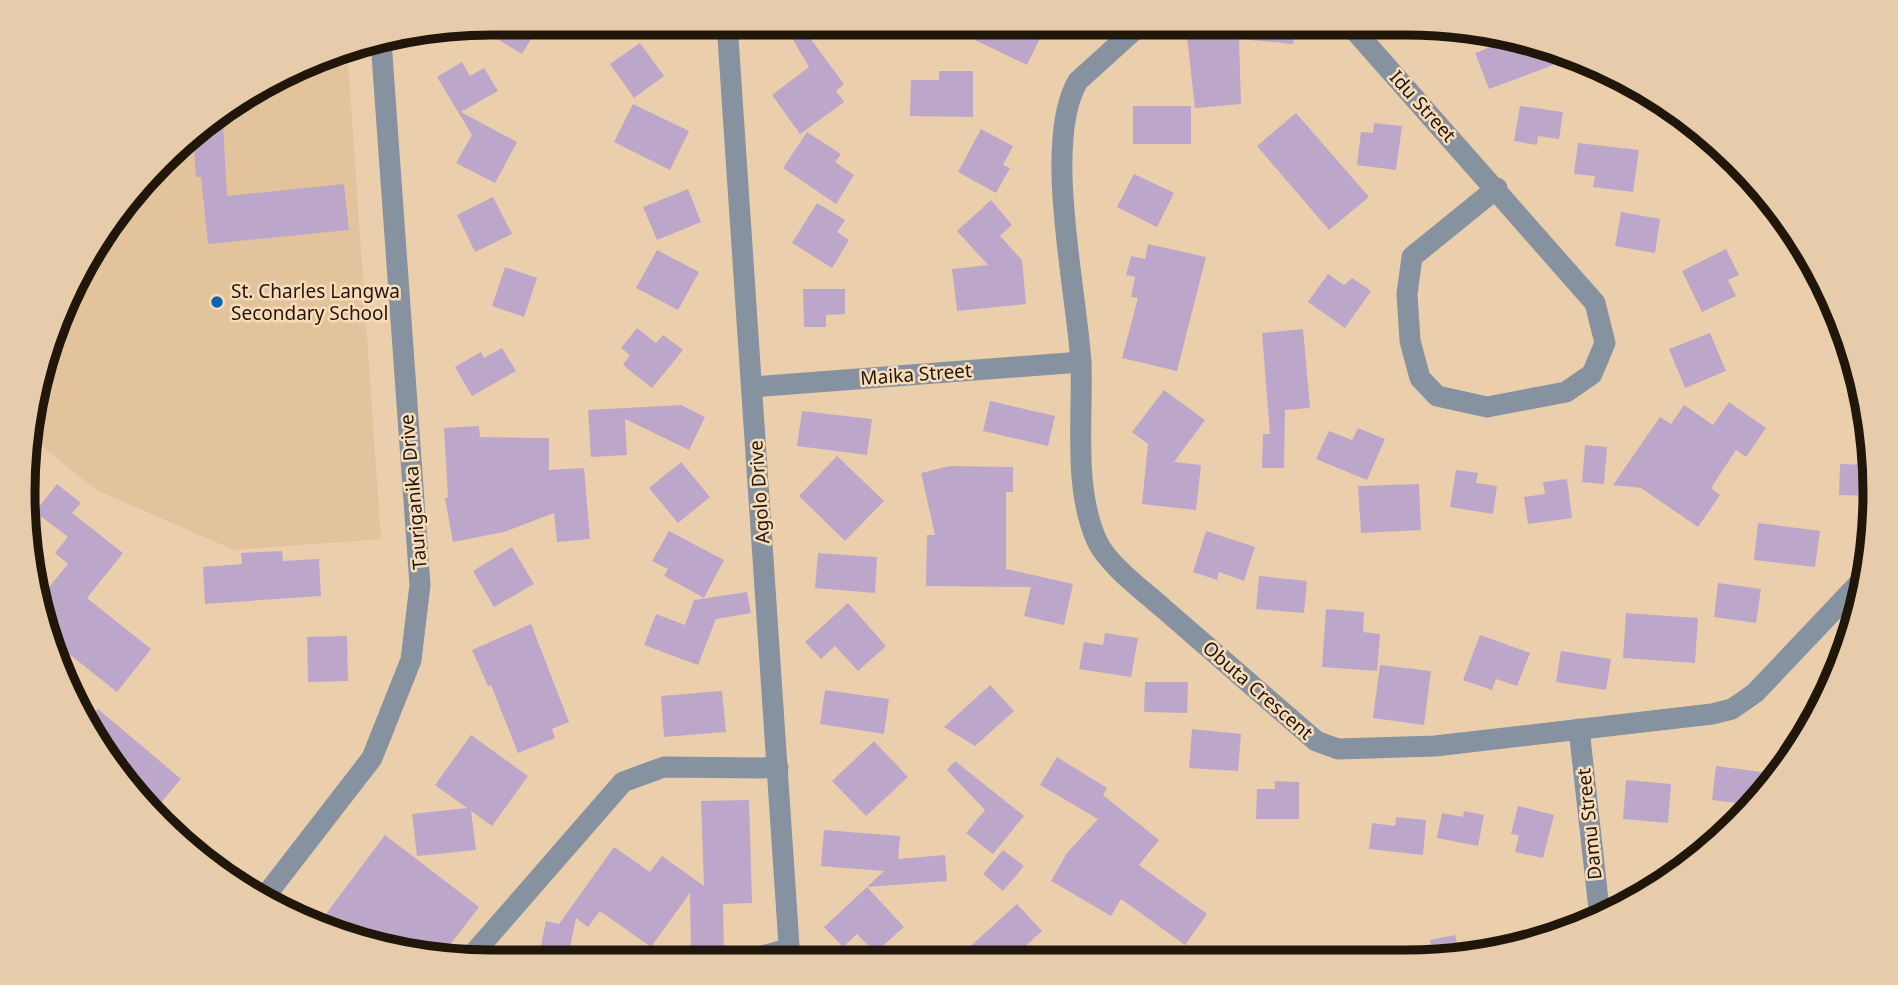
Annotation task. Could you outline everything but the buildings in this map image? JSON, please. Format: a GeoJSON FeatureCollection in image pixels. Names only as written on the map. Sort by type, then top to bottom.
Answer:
{"type":"FeatureCollection","features":[{"type":"Feature","properties":{"kind":"street","name":"Agolo Drive"},"geometry":{"type":"LineString","coordinates":[[728,35],[790,950]]}},
{"type":"Feature","properties":{"kind":"street","name":"Obuta Crescent"},"geometry":{"type":"LineString","coordinates":[[1129,35],[1078,81],[1071,92],[1063,133],[1066,230],[1081,362],[1082,481],[1098,543],[1127,576],[1316,741],[1338,749],[1361,750],[1435,746],[1712,714],[1732,709],[1755,693],[1852,591]]}},
{"type":"Feature","properties":{"kind":"street","name":"Idu Street"},"geometry":{"type":"LineString","coordinates":[[1359,35],[1497,188]]}},
{"type":"Feature","properties":{"kind":"street","name":"Tauriganika Drive"},"geometry":{"type":"LineString","coordinates":[[268,891],[372,758],[411,660],[420,585],[382,49]]}},
{"type":"Feature","properties":{"kind":"street"},"geometry":{"type":"LineString","coordinates":[[1497,188],[1595,303],[1605,343],[1592,374],[1566,392],[1486,407],[1437,396],[1420,378],[1410,341],[1407,294],[1412,257],[1497,188]]}},
{"type":"Feature","properties":{"kind":"street","name":"Maika Street"},"geometry":{"type":"LineString","coordinates":[[752,387],[1081,362]]}},
{"type":"Feature","properties":{"kind":"street","name":"Damu Street"},"geometry":{"type":"LineString","coordinates":[[1579,729],[1599,907]]}},
{"type":"Feature","properties":{"kind":"street"},"geometry":{"type":"LineString","coordinates":[[477,949],[623,782],[664,767],[778,768]]}},
{"type":"Feature","properties":{"kind":"shaded area","name":"St. Charles Langwa Secondary School"},"geometry":{"type":"Polygon","coordinates":[[[348,58],[381,539],[234,550],[96,490],[38,443],[44,403],[59,345],[96,264],[112,238],[149,191],[169,169],[214,130],[238,112],[290,82],[348,58]]]}},
{"type":"Feature","properties":{"kind":"place","name":"St. Charles Langwa Secondary School"},"geometry":{"type":"Point","coordinates":[217,302]}}]}
